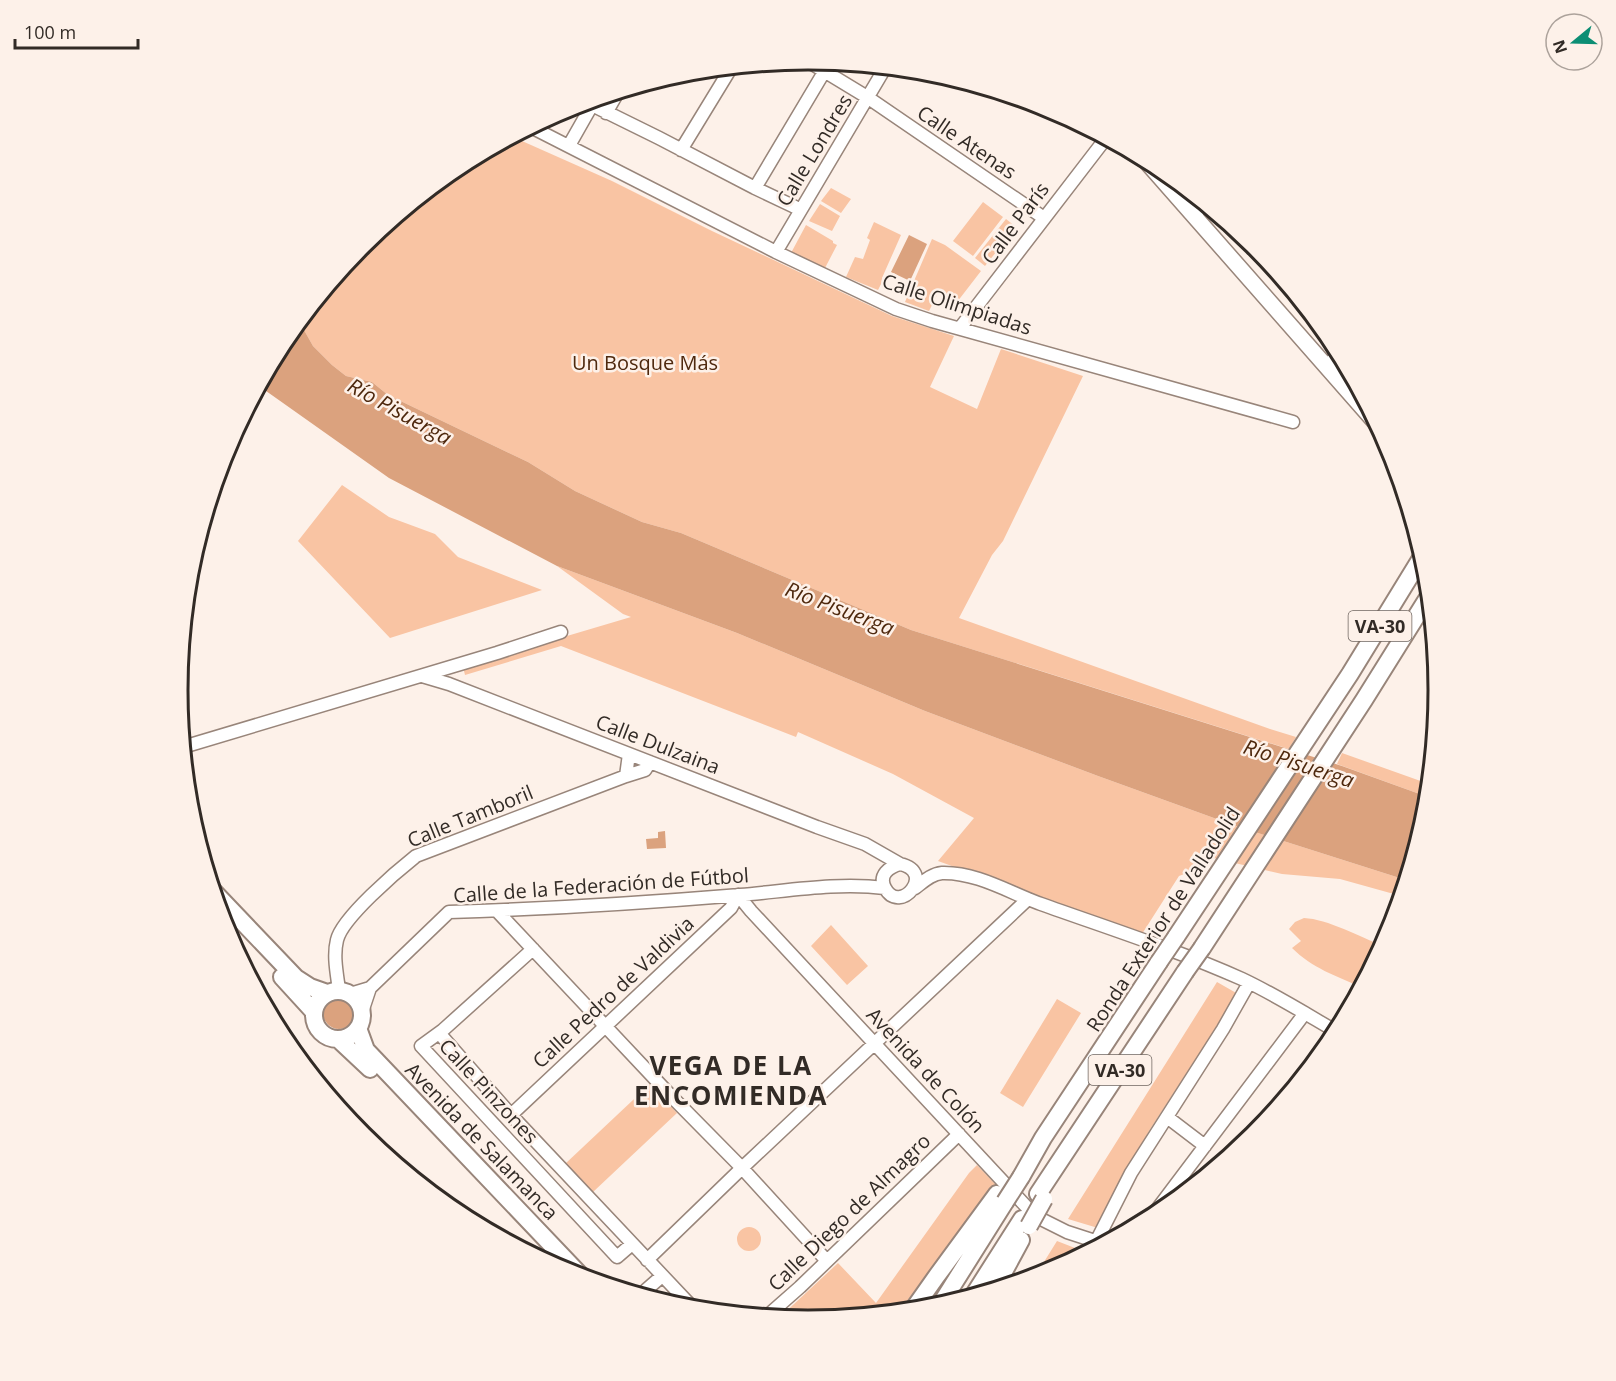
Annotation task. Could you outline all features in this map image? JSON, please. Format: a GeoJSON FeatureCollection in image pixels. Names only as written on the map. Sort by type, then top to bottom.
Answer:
{"type":"FeatureCollection","features":[{"type":"Feature","properties":{"kind":"highway","name":"Ronda Exterior de Valladolid"},"geometry":{"type":"LineString","coordinates":[[945,1295],[1001,1198],[1159,963],[1335,695],[1415,568]]}},
{"type":"Feature","properties":{"kind":"highway","name":"VA-30"},"geometry":{"type":"LineString","coordinates":[[980,1286],[1025,1222],[1056,1168],[1364,700],[1422,607]]}},
{"type":"Feature","properties":{"kind":"highway"},"geometry":{"type":"LineString","coordinates":[[227,905],[296,978],[310,987],[339,992],[358,1000],[360,1020],[351,1035],[338,1039],[326,1035],[317,1027],[314,1012],[317,1003],[339,992]]}},
{"type":"Feature","properties":{"kind":"highway"},"geometry":{"type":"LineString","coordinates":[[235,928],[314,1012]]}},
{"type":"Feature","properties":{"kind":"highway","name":"Avenida de Salamanca"},"geometry":{"type":"LineString","coordinates":[[360,1020],[366,1050],[567,1261]]}},
{"type":"Feature","properties":{"kind":"highway","name":"Avenida de Salamanca"},"geometry":{"type":"LineString","coordinates":[[338,1039],[546,1252]]}},
{"type":"Feature","properties":{"kind":"highway"},"geometry":{"type":"LineString","coordinates":[[919,1300],[1001,1198]]}},
{"type":"Feature","properties":{"kind":"highway"},"geometry":{"type":"LineString","coordinates":[[998,1280],[1025,1222]]}},
{"type":"Feature","properties":{"kind":"main road"},"geometry":{"type":"LineString","coordinates":[[1177,193],[1355,399]]}},
{"type":"Feature","properties":{"kind":"main road"},"geometry":{"type":"LineString","coordinates":[[1202,212],[1202,218],[1226,246],[1230,256]]}},
{"type":"Feature","properties":{"kind":"main road"},"geometry":{"type":"LineString","coordinates":[[1217,224],[1323,344]]}},
{"type":"Feature","properties":{"kind":"main road"},"geometry":{"type":"LineString","coordinates":[[1268,300],[1284,311],[1344,380]]}},
{"type":"Feature","properties":{"kind":"street"},"geometry":{"type":"LineString","coordinates":[[755,188],[825,71]]}},
{"type":"Feature","properties":{"kind":"street","name":"Calle Atenas"},"geometry":{"type":"LineString","coordinates":[[833,71],[1044,218]]}},
{"type":"Feature","properties":{"kind":"street","name":"Calle Londres"},"geometry":{"type":"LineString","coordinates":[[776,252],[881,75]]}},
{"type":"Feature","properties":{"kind":"street"},"geometry":{"type":"LineString","coordinates":[[681,150],[726,76]]}},
{"type":"Feature","properties":{"kind":"street"},"geometry":{"type":"LineString","coordinates":[[606,113],[612,102]]}},
{"type":"Feature","properties":{"kind":"street"},"geometry":{"type":"LineString","coordinates":[[597,108],[795,207]]}},
{"type":"Feature","properties":{"kind":"street"},"geometry":{"type":"LineString","coordinates":[[571,141],[584,113]]}},
{"type":"Feature","properties":{"kind":"street","name":"Calle Olimpiadas"},"geometry":{"type":"LineString","coordinates":[[540,131],[776,252],[896,309],[1293,422]]}},
{"type":"Feature","properties":{"kind":"street","name":"Calle París"},"geometry":{"type":"LineString","coordinates":[[960,328],[1101,144]]}},
{"type":"Feature","properties":{"kind":"street"},"geometry":{"type":"LineString","coordinates":[[190,745],[561,632]]}},
{"type":"Feature","properties":{"kind":"street","name":"Calle Dulzaina"},"geometry":{"type":"LineString","coordinates":[[422,676],[449,684],[865,844],[900,864]]}},
{"type":"Feature","properties":{"kind":"street"},"geometry":{"type":"LineString","coordinates":[[626,776],[629,754]]}},
{"type":"Feature","properties":{"kind":"street","name":"Calle Tamboril"},"geometry":{"type":"LineString","coordinates":[[339,992],[335,951],[338,937],[347,921],[416,856],[645,770],[650,762]]}},
{"type":"Feature","properties":{"kind":"street"},"geometry":{"type":"LineString","coordinates":[[879,852],[885,879],[892,895],[902,897],[907,895],[931,876],[941,873],[994,884],[1028,899],[1215,967],[1329,1027]]}},
{"type":"Feature","properties":{"kind":"street"},"geometry":{"type":"LineString","coordinates":[[885,879],[892,866],[900,864],[911,868],[914,872],[915,888]]}},
{"type":"Feature","properties":{"kind":"street"},"geometry":{"type":"LineString","coordinates":[[914,872],[931,876]]}},
{"type":"Feature","properties":{"kind":"street","name":"Calle de la Federación de Fútbol"},"geometry":{"type":"LineString","coordinates":[[360,1020],[370,988],[449,912],[497,911],[738,895],[865,885],[885,879]]}},
{"type":"Feature","properties":{"kind":"street","name":"Calle Pedro de Valdivia"},"geometry":{"type":"LineString","coordinates":[[511,1115],[731,908],[738,895]]}},
{"type":"Feature","properties":{"kind":"street","name":"Avenida de Colón"},"geometry":{"type":"LineString","coordinates":[[738,895],[1035,1216],[1067,1232],[1093,1241]]}},
{"type":"Feature","properties":{"kind":"street"},"geometry":{"type":"LineString","coordinates":[[647,1260],[1028,899]]}},
{"type":"Feature","properties":{"kind":"street"},"geometry":{"type":"LineString","coordinates":[[497,911],[742,1168],[827,1261]]}},
{"type":"Feature","properties":{"kind":"street","name":"Calle Pinzones"},"geometry":{"type":"LineString","coordinates":[[533,949],[439,1033],[421,1046],[617,1257],[632,1244]]}},
{"type":"Feature","properties":{"kind":"street"},"geometry":{"type":"LineString","coordinates":[[1104,1235],[1131,1173],[1223,1029],[1249,983]]}},
{"type":"Feature","properties":{"kind":"street","name":"Calle de la Federación de Fútbol"},"geometry":{"type":"LineString","coordinates":[[339,992],[370,988]]}},
{"type":"Feature","properties":{"kind":"street"},"geometry":{"type":"LineString","coordinates":[[1169,1194],[1305,1013]]}},
{"type":"Feature","properties":{"kind":"street"},"geometry":{"type":"LineString","coordinates":[[439,1033],[511,1115],[683,1298]]}},
{"type":"Feature","properties":{"kind":"street"},"geometry":{"type":"LineString","coordinates":[[1167,1117],[1205,1146]]}},
{"type":"Feature","properties":{"kind":"street","name":"Calle Diego de Almagro"},"geometry":{"type":"LineString","coordinates":[[775,1309],[959,1134]]}},
{"type":"Feature","properties":{"kind":"street"},"geometry":{"type":"LineString","coordinates":[[647,1289],[662,1276]]}},
{"type":"Feature","properties":{"kind":"green space","name":"Un Bosque Más"},"geometry":{"type":"Polygon","coordinates":[[[522,141],[612,181],[892,316],[954,336],[930,387],[977,409],[1001,349],[1083,376],[1003,541],[992,555],[959,618],[1296,737],[1289,749],[911,630],[681,533],[642,522],[575,491],[528,462],[388,395],[372,382],[346,376],[313,346],[304,330],[342,282],[399,224],[464,175],[522,141]]]}},
{"type":"Feature","properties":{"kind":"green space"},"geometry":{"type":"Polygon","coordinates":[[[831,188],[851,199],[841,213],[821,201],[831,188]]]}},
{"type":"Feature","properties":{"kind":"green space"},"geometry":{"type":"Polygon","coordinates":[[[983,202],[1003,217],[973,256],[953,241],[983,202]]]}},
{"type":"Feature","properties":{"kind":"green space"},"geometry":{"type":"Polygon","coordinates":[[[820,204],[840,216],[832,231],[809,221],[820,204]]]}},
{"type":"Feature","properties":{"kind":"green space"},"geometry":{"type":"Polygon","coordinates":[[[1006,219],[1016,227],[985,266],[975,258],[1006,219]]]}},
{"type":"Feature","properties":{"kind":"green space"},"geometry":{"type":"Polygon","coordinates":[[[874,222],[901,235],[878,290],[846,277],[855,257],[863,259],[870,240],[867,238],[874,222]]]}},
{"type":"Feature","properties":{"kind":"green space"},"geometry":{"type":"Polygon","coordinates":[[[806,225],[837,245],[825,268],[791,253],[806,225]]]}},
{"type":"Feature","properties":{"kind":"green space"},"geometry":{"type":"Polygon","coordinates":[[[932,239],[945,245],[981,271],[954,306],[938,293],[929,311],[905,302],[932,239]]]}},
{"type":"Feature","properties":{"kind":"green space"},"geometry":{"type":"Polygon","coordinates":[[[342,485],[389,517],[435,534],[458,557],[542,590],[390,638],[298,541],[342,485]]]}},
{"type":"Feature","properties":{"kind":"green space"},"geometry":{"type":"Polygon","coordinates":[[[557,566],[737,633],[925,711],[1098,776],[1236,826],[1399,878],[1395,890],[1394,894],[1340,879],[1282,874],[1205,856],[1206,858],[1193,875],[1187,873],[1179,876],[1142,934],[938,861],[974,818],[893,774],[798,732],[796,737],[561,646],[465,675],[463,667],[631,617],[623,614],[557,566]]]}},
{"type":"Feature","properties":{"kind":"green space"},"geometry":{"type":"Polygon","coordinates":[[[1342,753],[1421,781],[1419,794],[1337,764],[1342,753]]]}},
{"type":"Feature","properties":{"kind":"green space"},"geometry":{"type":"Polygon","coordinates":[[[1304,918],[1313,919],[1374,942],[1354,984],[1316,966],[1292,948],[1301,941],[1289,929],[1295,922],[1304,918]]]}},
{"type":"Feature","properties":{"kind":"green space"},"geometry":{"type":"Polygon","coordinates":[[[831,925],[868,966],[847,985],[811,946],[831,925]]]}},
{"type":"Feature","properties":{"kind":"green space"},"geometry":{"type":"Polygon","coordinates":[[[1217,982],[1238,994],[1149,1131],[1098,1228],[1068,1219],[1217,982]]]}},
{"type":"Feature","properties":{"kind":"green space"},"geometry":{"type":"Polygon","coordinates":[[[1057,999],[1081,1013],[1023,1107],[1000,1093],[1057,999]]]}},
{"type":"Feature","properties":{"kind":"green space"},"geometry":{"type":"Polygon","coordinates":[[[650,1084],[677,1113],[593,1192],[565,1164],[650,1084]]]}},
{"type":"Feature","properties":{"kind":"green space"},"geometry":{"type":"Polygon","coordinates":[[[977,1165],[997,1186],[917,1301],[849,1309],[788,1310],[838,1263],[876,1303],[977,1165]]]}},
{"type":"Feature","properties":{"kind":"green space"},"geometry":{"type":"Polygon","coordinates":[[[749,1227],[758,1230],[761,1239],[758,1248],[749,1251],[740,1248],[737,1239],[740,1230],[749,1227]]]}},
{"type":"Feature","properties":{"kind":"green space"},"geometry":{"type":"Polygon","coordinates":[[[1057,1241],[1078,1249],[1045,1263],[1043,1264],[1057,1241]]]}},
{"type":"Feature","properties":{"kind":"water"},"geometry":{"type":"Polygon","coordinates":[[[909,235],[927,244],[910,281],[891,272],[909,235]]]}},
{"type":"Feature","properties":{"kind":"water","name":"Río Pisuerga"},"geometry":{"type":"Polygon","coordinates":[[[304,330],[313,346],[346,376],[372,382],[388,395],[528,462],[575,491],[642,522],[681,533],[911,630],[1342,766],[1419,794],[1399,878],[1236,826],[1098,776],[925,711],[737,633],[557,566],[389,478],[265,391],[304,330]]]}},
{"type":"Feature","properties":{"kind":"water"},"geometry":{"type":"Polygon","coordinates":[[[665,831],[666,848],[647,849],[646,839],[658,838],[658,832],[665,831]]]}},
{"type":"Feature","properties":{"kind":"water"},"geometry":{"type":"Polygon","coordinates":[[[339,997],[350,1002],[355,1013],[350,1024],[339,1029],[328,1024],[323,1013],[328,1002],[339,997]]]}},
{"type":"Feature","properties":{"kind":"district","name":"VEGA DE LA ENCOMIENDA"},"geometry":{"type":"Point","coordinates":[731,1080]}}]}
